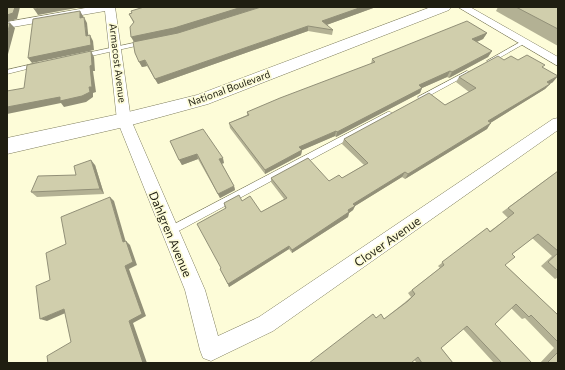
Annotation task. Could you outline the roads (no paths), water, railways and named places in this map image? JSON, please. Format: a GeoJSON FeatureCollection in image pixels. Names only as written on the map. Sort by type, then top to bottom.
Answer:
{"type":"FeatureCollection","features":[{"type":"Feature","properties":{"kind":"main road","name":"National Boulevard"},"geometry":{"type":"LineString","coordinates":[[7,146],[124,120],[202,100],[444,7]]}},
{"type":"Feature","properties":{"kind":"street"},"geometry":{"type":"LineString","coordinates":[[7,25],[109,7]]}},
{"type":"Feature","properties":{"kind":"street","name":"Armacost Avenue"},"geometry":{"type":"LineString","coordinates":[[109,7],[116,49],[124,120]]}},
{"type":"Feature","properties":{"kind":"street"},"geometry":{"type":"LineString","coordinates":[[463,7],[555,58]]}},
{"type":"Feature","properties":{"kind":"street","name":"Dahlgren Avenue"},"geometry":{"type":"LineString","coordinates":[[124,120],[195,290],[212,350]]}},
{"type":"Feature","properties":{"kind":"street","name":"Clover Avenue"},"geometry":{"type":"LineString","coordinates":[[212,350],[266,324],[558,123]]}},
{"type":"Feature","properties":{"kind":"lane"},"geometry":{"type":"LineString","coordinates":[[75,58],[146,42]]}},
{"type":"Feature","properties":{"kind":"lane"},"geometry":{"type":"LineString","coordinates":[[413,102],[524,42]]}},
{"type":"Feature","properties":{"kind":"lane"},"geometry":{"type":"LineString","coordinates":[[7,72],[45,64]]}},
{"type":"Feature","properties":{"kind":"lane"},"geometry":{"type":"LineString","coordinates":[[170,231],[399,109]]}}]}
